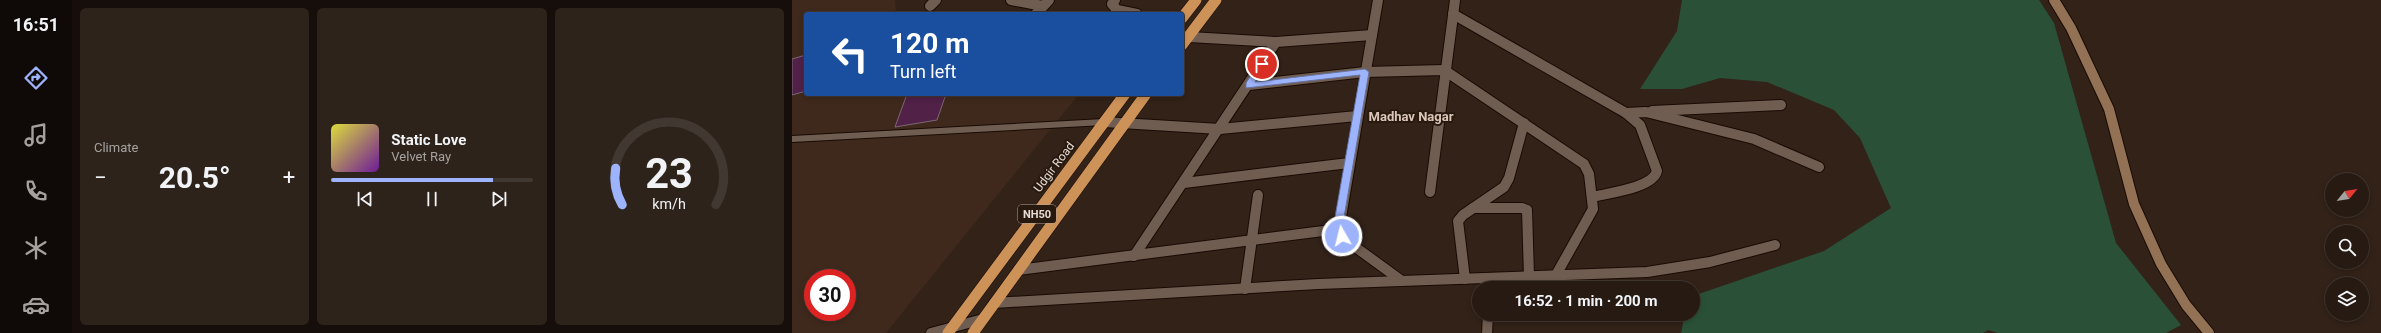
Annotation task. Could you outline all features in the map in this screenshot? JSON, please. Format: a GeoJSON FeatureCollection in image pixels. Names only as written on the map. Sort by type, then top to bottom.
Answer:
{"type":"FeatureCollection","features":[{"type":"Feature","properties":{"kind":"highway"},"geometry":{"type":"LineString","coordinates":[[1184,15],[1196,0]]}},
{"type":"Feature","properties":{"kind":"highway"},"geometry":{"type":"LineString","coordinates":[[1184,43],[1216,0]]}},
{"type":"Feature","properties":{"kind":"highway","name":"Udgir Road"},"geometry":{"type":"LineString","coordinates":[[950,330],[1124,96]]}},
{"type":"Feature","properties":{"kind":"highway","name":"NH50"},"geometry":{"type":"LineString","coordinates":[[973,333],[1144,96]]}},
{"type":"Feature","properties":{"kind":"main road"},"geometry":{"type":"LineString","coordinates":[[2054,0],[2071,28],[2109,109],[2134,204],[2161,264],[2186,305],[2209,333]]}},
{"type":"Feature","properties":{"kind":"street"},"geometry":{"type":"LineString","coordinates":[[1011,0],[1046,3]]}},
{"type":"Feature","properties":{"kind":"street"},"geometry":{"type":"LineString","coordinates":[[1115,0],[1112,4],[1117,10],[1127,12]]}},
{"type":"Feature","properties":{"kind":"street"},"geometry":{"type":"LineString","coordinates":[[1378,0],[1357,116],[1339,229],[1346,242],[1402,281]]}},
{"type":"Feature","properties":{"kind":"street"},"geometry":{"type":"LineString","coordinates":[[1430,192],[1444,89],[1444,70],[1455,0]]}},
{"type":"Feature","properties":{"kind":"street"},"geometry":{"type":"LineString","coordinates":[[1038,12],[1046,3]]}},
{"type":"Feature","properties":{"kind":"street"},"geometry":{"type":"LineString","coordinates":[[1453,14],[1626,113],[1640,125],[1657,171],[1656,176],[1653,180],[1645,184],[1592,197]]}},
{"type":"Feature","properties":{"kind":"street"},"geometry":{"type":"LineString","coordinates":[[1188,37],[1276,42],[1372,36]]}},
{"type":"Feature","properties":{"kind":"street"},"geometry":{"type":"LineString","coordinates":[[1134,256],[1249,86],[1276,42]]}},
{"type":"Feature","properties":{"kind":"street"},"geometry":{"type":"LineString","coordinates":[[1249,86],[1365,72],[1444,70],[1584,164],[1589,174],[1593,209],[1590,217],[1556,275]]}},
{"type":"Feature","properties":{"kind":"street"},"geometry":{"type":"LineString","coordinates":[[1626,113],[1681,108],[1781,105]]}},
{"type":"Feature","properties":{"kind":"street"},"geometry":{"type":"LineString","coordinates":[[1646,112],[1754,139],[1819,166]]}},
{"type":"Feature","properties":{"kind":"street"},"geometry":{"type":"LineString","coordinates":[[1104,122],[1125,122],[1220,129],[1357,116]]}},
{"type":"Feature","properties":{"kind":"street"},"geometry":{"type":"LineString","coordinates":[[1465,278],[1458,221],[1463,215],[1504,187],[1509,178],[1524,123]]}},
{"type":"Feature","properties":{"kind":"street"},"geometry":{"type":"LineString","coordinates":[[1184,183],[1349,164]]}},
{"type":"Feature","properties":{"kind":"street"},"geometry":{"type":"LineString","coordinates":[[1245,288],[1258,196]]}},
{"type":"Feature","properties":{"kind":"street"},"geometry":{"type":"LineString","coordinates":[[1473,208],[1522,208],[1527,210],[1529,276]]}},
{"type":"Feature","properties":{"kind":"street"},"geometry":{"type":"LineString","coordinates":[[1018,270],[1252,242],[1339,229]]}},
{"type":"Feature","properties":{"kind":"street"},"geometry":{"type":"LineString","coordinates":[[1500,281],[1529,276],[1648,272],[1710,262],[1775,246]]}},
{"type":"Feature","properties":{"kind":"street"},"geometry":{"type":"LineString","coordinates":[[994,303],[1245,288],[1465,278],[1479,281]]}},
{"type":"Feature","properties":{"kind":"street"},"geometry":{"type":"LineString","coordinates":[[931,333],[950,330],[983,319]]}},
{"type":"Feature","properties":{"kind":"street"},"geometry":{"type":"LineString","coordinates":[[1487,333],[1488,321]]}},
{"type":"Feature","properties":{"kind":"lane"},"geometry":{"type":"LineString","coordinates":[[792,139],[1104,122]]}},
{"type":"Feature","properties":{"kind":"shaded area"},"geometry":{"type":"Polygon","coordinates":[[[792,0],[895,0],[896,12],[804,12],[804,96],[1077,96],[886,333],[792,333],[792,0]]]}},
{"type":"Feature","properties":{"kind":"green space"},"geometry":{"type":"Polygon","coordinates":[[[1682,0],[2039,0],[2054,23],[2116,243],[2181,325],[2166,333],[1998,333],[1988,330],[1983,333],[1681,333],[1684,321],[1700,321],[1700,294],[1824,251],[1891,208],[1860,138],[1834,110],[1767,82],[1720,78],[1682,89],[1640,89],[1677,31],[1682,0]]]}},
{"type":"Feature","properties":{"kind":"building"},"geometry":{"type":"Polygon","coordinates":[[[804,56],[804,92],[792,95],[792,59],[804,56]]]}},
{"type":"Feature","properties":{"kind":"building"},"geometry":{"type":"Polygon","coordinates":[[[906,96],[945,96],[937,120],[895,127],[906,96]]]}},
{"type":"Feature","properties":{"kind":"district","name":"Madhav Nagar"},"geometry":{"type":"Point","coordinates":[1411,116]}},
{"type":"Feature","properties":{"kind":"route"},"geometry":{"type":"LineString","coordinates":[[1262,64],[1249,86],[1365,72],[1338,223],[1342,236]]}}]}
